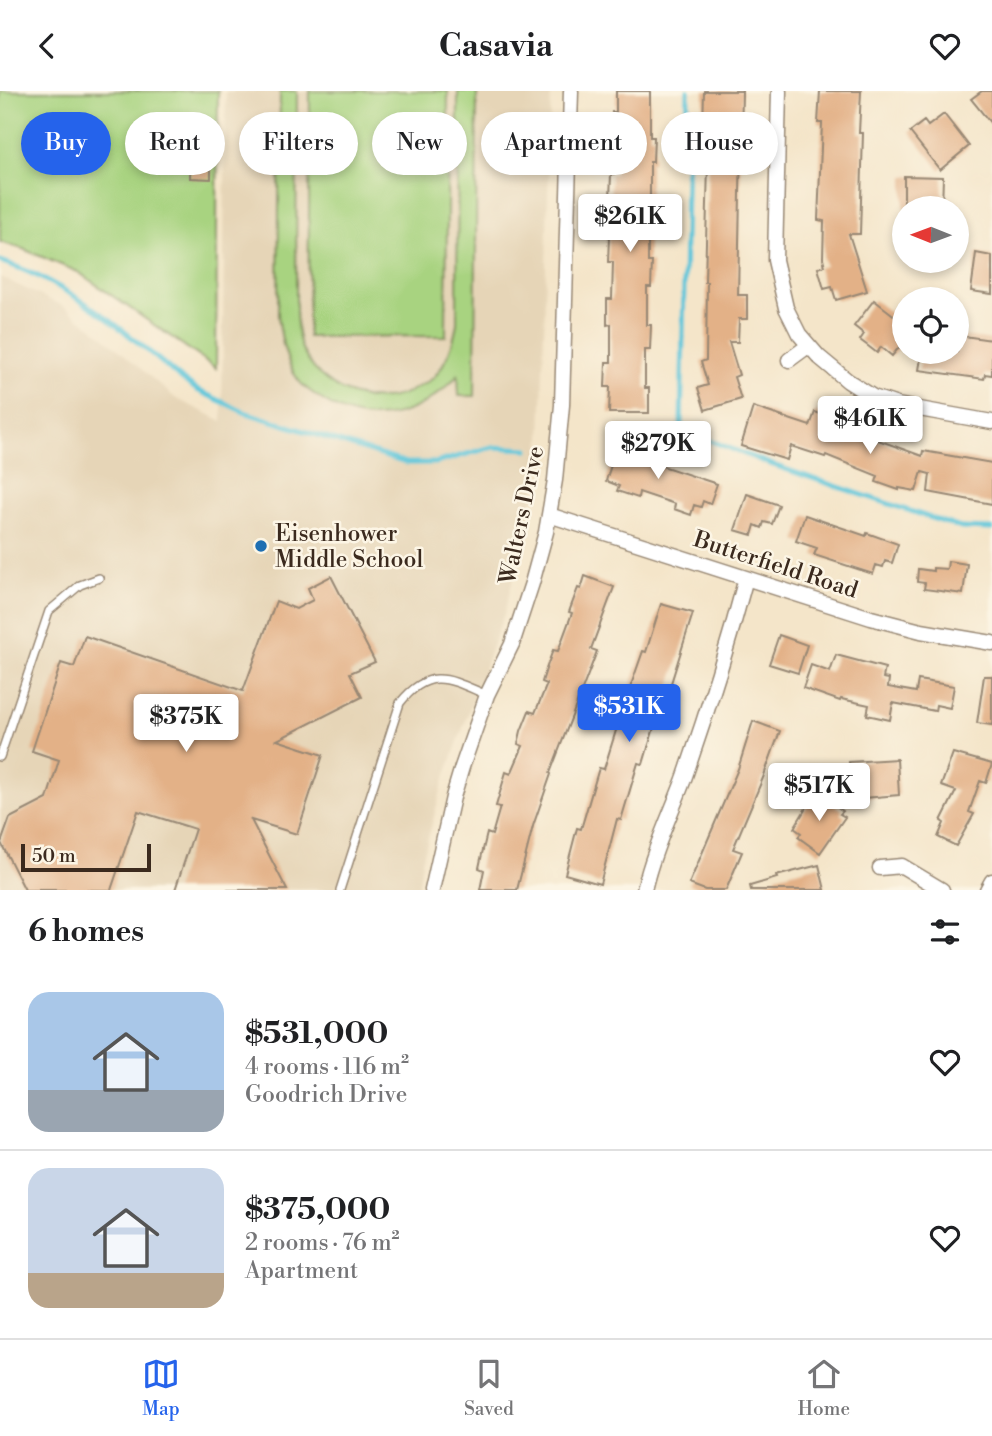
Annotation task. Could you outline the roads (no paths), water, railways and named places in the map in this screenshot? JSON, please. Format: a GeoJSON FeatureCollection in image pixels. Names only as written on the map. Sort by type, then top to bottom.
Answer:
{"type":"FeatureCollection","features":[{"type":"Feature","properties":{"kind":"street","name":"Walters Drive"},"geometry":{"type":"LineString","coordinates":[[432,890],[453,797],[488,695],[512,643],[549,515],[562,405],[570,91]]}},
{"type":"Feature","properties":{"kind":"street"},"geometry":{"type":"LineString","coordinates":[[779,91],[775,260],[786,308],[808,346],[848,381],[873,397],[901,406],[992,422]]}},
{"type":"Feature","properties":{"kind":"street"},"geometry":{"type":"LineString","coordinates":[[789,360],[808,346]]}},
{"type":"Feature","properties":{"kind":"street","name":"Butterfield Road"},"geometry":{"type":"LineString","coordinates":[[549,515],[885,622],[930,633],[992,643]]}},
{"type":"Feature","properties":{"kind":"street"},"geometry":{"type":"LineString","coordinates":[[644,890],[651,859],[674,805],[707,711],[746,578]]}},
{"type":"Feature","properties":{"kind":"street"},"geometry":{"type":"LineString","coordinates":[[880,868],[902,866],[942,890]]}},
{"type":"Feature","properties":{"kind":"street"},"geometry":{"type":"LineString","coordinates":[[987,890],[992,881]]}},
{"type":"Feature","properties":{"kind":"lane"},"geometry":{"type":"LineString","coordinates":[[0,757],[49,611],[80,585],[99,578]]}},
{"type":"Feature","properties":{"kind":"lane"},"geometry":{"type":"LineString","coordinates":[[340,890],[400,703],[414,687],[431,680],[447,679],[488,695]]}},
{"type":"Feature","properties":{"kind":"waterway"},"geometry":{"type":"LineString","coordinates":[[688,91],[681,429],[770,464],[961,528],[992,529]]}},
{"type":"Feature","properties":{"kind":"waterway"},"geometry":{"type":"LineString","coordinates":[[0,261],[73,295],[117,326],[197,390],[244,412],[406,463],[435,463],[492,447],[528,449]]}},
{"type":"Feature","properties":{"kind":"place","name":"Eisenhower Middle School"},"geometry":{"type":"Point","coordinates":[261,546]}}]}
